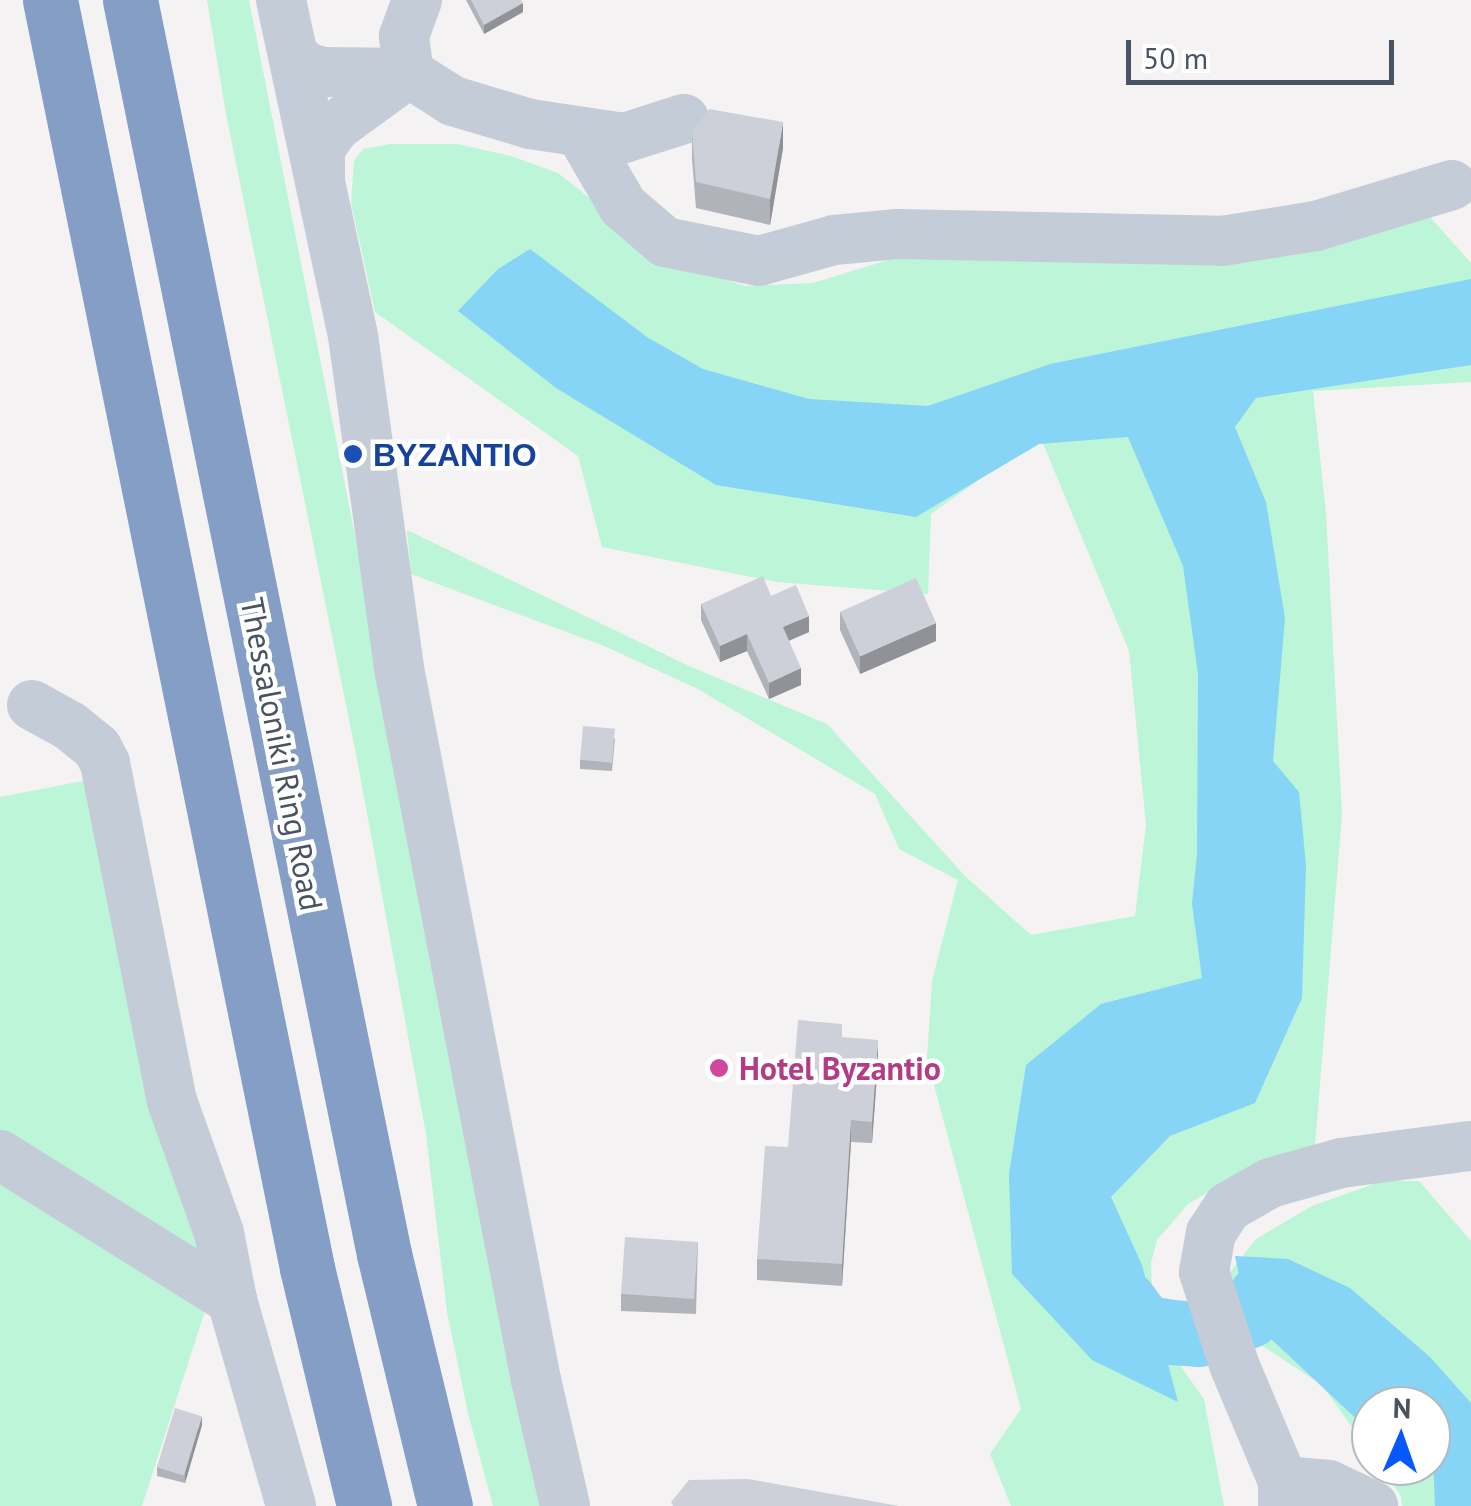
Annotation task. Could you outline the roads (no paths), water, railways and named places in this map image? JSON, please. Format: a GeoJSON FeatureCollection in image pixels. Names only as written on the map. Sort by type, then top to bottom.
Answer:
{"type":"FeatureCollection","features":[{"type":"Feature","properties":{"kind":"highway"},"geometry":{"type":"LineString","coordinates":[[50,0],[307,1268],[364,1506]]}},
{"type":"Feature","properties":{"kind":"highway","name":"Thessaloniki Ring Road"},"geometry":{"type":"LineString","coordinates":[[130,0],[384,1254],[445,1506]]}},
{"type":"Feature","properties":{"kind":"highway"},"geometry":{"type":"LineString","coordinates":[[147,86],[162,0]]}},
{"type":"Feature","properties":{"kind":"street"},"geometry":{"type":"LineString","coordinates":[[281,0],[358,361],[406,705],[536,1380],[566,1506]]}},
{"type":"Feature","properties":{"kind":"street"},"geometry":{"type":"LineString","coordinates":[[410,73],[404,36],[416,0]]}},
{"type":"Feature","properties":{"kind":"street"},"geometry":{"type":"LineString","coordinates":[[293,54],[304,66],[323,72],[410,73],[432,89],[474,108],[580,132],[624,138],[684,119]]}},
{"type":"Feature","properties":{"kind":"street"},"geometry":{"type":"LineString","coordinates":[[320,182],[320,148],[336,126],[410,73]]}},
{"type":"Feature","properties":{"kind":"street"},"geometry":{"type":"LineString","coordinates":[[580,132],[623,206],[665,242],[759,262],[834,240],[896,234],[1222,242],[1316,226],[1452,185]]}},
{"type":"Feature","properties":{"kind":"street"},"geometry":{"type":"LineString","coordinates":[[32,705],[70,726],[97,748],[105,763],[172,1101],[219,1233],[232,1300],[290,1506]]}},
{"type":"Feature","properties":{"kind":"street"},"geometry":{"type":"LineString","coordinates":[[1373,1506],[1329,1485],[1283,1493],[1234,1367],[1204,1272],[1211,1233],[1228,1207],[1270,1183],[1342,1163],[1471,1146]]}},
{"type":"Feature","properties":{"kind":"street"},"geometry":{"type":"LineString","coordinates":[[0,1155],[232,1300]]}},
{"type":"Feature","properties":{"kind":"water"},"geometry":{"type":"Polygon","coordinates":[[[530,249],[647,337],[703,369],[809,399],[928,406],[1050,364],[1471,279],[1471,365],[1256,398],[1235,427],[1266,502],[1285,618],[1273,761],[1299,792],[1306,865],[1302,998],[1255,1103],[1170,1136],[1111,1197],[1142,1265],[1178,1402],[1092,1360],[1012,1274],[1009,1174],[1026,1065],[1101,1004],[1202,978],[1192,904],[1197,854],[1198,674],[1183,566],[1128,437],[1039,444],[916,517],[716,485],[556,388],[458,311],[498,269],[530,249]]]}},
{"type":"Feature","properties":{"kind":"water"},"geometry":{"type":"Polygon","coordinates":[[[1235,1256],[1288,1259],[1350,1288],[1430,1357],[1471,1403],[1471,1506],[1435,1506],[1434,1486],[1451,1486],[1451,1386],[1361,1386],[1338,1365],[1250,1327],[1235,1256]]]}},
{"type":"Feature","properties":{"kind":"waterway"},"geometry":{"type":"LineString","coordinates":[[1093,1278],[1113,1303],[1125,1303],[1143,1327],[1170,1332],[1198,1334],[1249,1315],[1261,1296],[1291,1313],[1369,1386]]}},
{"type":"Feature","properties":{"kind":"place","name":"ΒΥΖΑΝΤΙΟ"},"geometry":{"type":"Point","coordinates":[353,454]}},
{"type":"Feature","properties":{"kind":"place","name":"Hotel Byzantio"},"geometry":{"type":"Point","coordinates":[719,1068]}}]}
